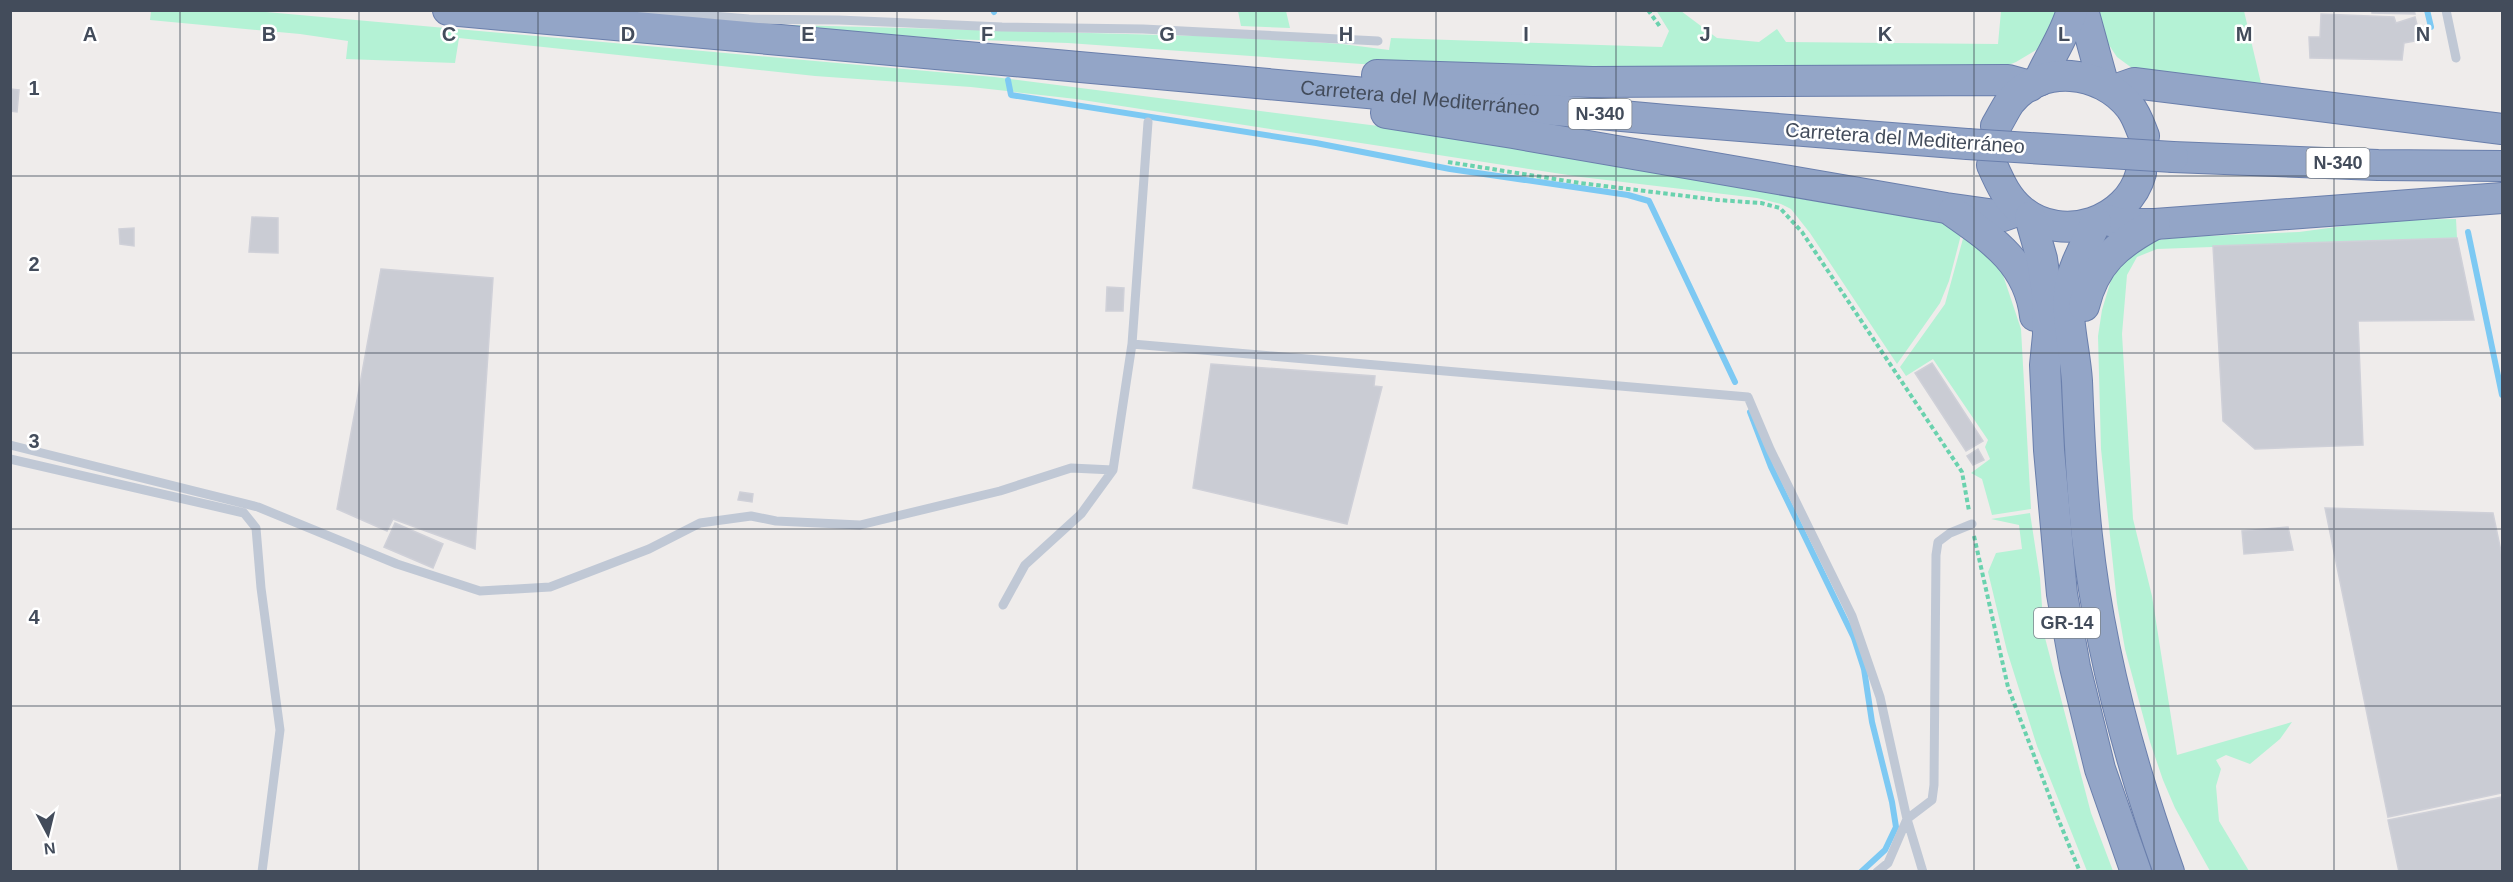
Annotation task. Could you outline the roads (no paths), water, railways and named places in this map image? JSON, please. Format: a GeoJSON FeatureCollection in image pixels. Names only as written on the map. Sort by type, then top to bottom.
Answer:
{"type":"FeatureCollection","features":[{"type":"Feature","properties":{"kind":"highway","name":"Carretera del Mediterráneo"},"geometry":{"type":"LineString","coordinates":[[448,10],[1968,144],[2173,157],[2378,165],[2502,166]]}},
{"type":"Feature","properties":{"kind":"highway"},"geometry":{"type":"LineString","coordinates":[[1996,126],[2011,102],[2034,83],[2067,27],[2072,10]]}},
{"type":"Feature","properties":{"kind":"highway"},"geometry":{"type":"LineString","coordinates":[[2083,10],[2108,86]]}},
{"type":"Feature","properties":{"kind":"highway"},"geometry":{"type":"LineString","coordinates":[[1120,71],[1205,95],[1367,111],[1502,131],[1947,208],[2003,216],[2025,214]]}},
{"type":"Feature","properties":{"kind":"highway"},"geometry":{"type":"LineString","coordinates":[[1234,81],[1330,74],[1592,82],[2008,80],[2034,83],[2061,76],[2082,76],[2108,86],[2132,108],[2144,136]]}},
{"type":"Feature","properties":{"kind":"highway"},"geometry":{"type":"LineString","coordinates":[[2108,86],[2134,83],[2502,129]]}},
{"type":"Feature","properties":{"kind":"highway"},"geometry":{"type":"LineString","coordinates":[[1992,165],[2004,192],[2025,214],[2050,225],[2072,227],[2099,221],[2154,224],[2502,198]]}},
{"type":"Feature","properties":{"kind":"highway"},"geometry":{"type":"LineString","coordinates":[[2075,353],[2070,319],[2071,279],[2099,221],[2124,204],[2138,183],[2141,172]]}},
{"type":"Feature","properties":{"kind":"highway"},"geometry":{"type":"LineString","coordinates":[[1947,208],[1995,242],[2016,265],[2033,294],[2038,337],[2045,365]]}},
{"type":"Feature","properties":{"kind":"highway"},"geometry":{"type":"LineString","coordinates":[[2025,214],[2042,259],[2047,294],[2048,335],[2045,365]]}},
{"type":"Feature","properties":{"kind":"highway"},"geometry":{"type":"LineString","coordinates":[[2075,353],[2087,296],[2097,271],[2117,248],[2154,224]]}},
{"type":"Feature","properties":{"kind":"highway","name":"GR-14"},"geometry":{"type":"LineString","coordinates":[[2075,353],[2087,536],[2106,654],[2124,732],[2150,820],[2169,872]]}},
{"type":"Feature","properties":{"kind":"highway","name":"GR-14"},"geometry":{"type":"LineString","coordinates":[[2045,365],[2049,450],[2062,594],[2075,667],[2100,769],[2136,872]]}},
{"type":"Feature","properties":{"kind":"lane"},"geometry":{"type":"LineString","coordinates":[[640,10],[749,19],[1153,30],[1378,41]]}},
{"type":"Feature","properties":{"kind":"lane"},"geometry":{"type":"LineString","coordinates":[[2446,10],[2456,58]]}},
{"type":"Feature","properties":{"kind":"lane"},"geometry":{"type":"LineString","coordinates":[[1003,605],[1025,565],[1081,514],[1113,470],[1132,344],[1148,122]]}},
{"type":"Feature","properties":{"kind":"lane"},"geometry":{"type":"LineString","coordinates":[[1132,344],[1748,397],[1770,449],[1852,616],[1880,697],[1907,819],[1923,872]]}},
{"type":"Feature","properties":{"kind":"lane"},"geometry":{"type":"LineString","coordinates":[[10,445],[258,507],[397,564],[480,591],[550,587],[649,549],[700,522],[751,516],[776,521],[860,525],[999,491],[1071,468],[1113,470]]}},
{"type":"Feature","properties":{"kind":"lane"},"geometry":{"type":"LineString","coordinates":[[10,459],[244,513],[256,528],[261,588],[280,730],[262,872]]}},
{"type":"Feature","properties":{"kind":"lane"},"geometry":{"type":"LineString","coordinates":[[1877,872],[1888,863],[1907,819],[1932,800],[1936,555],[1938,542],[1950,533],[1972,524]]}},
{"type":"Feature","properties":{"kind":"waterway"},"geometry":{"type":"LineString","coordinates":[[2427,10],[2431,27]]}},
{"type":"Feature","properties":{"kind":"waterway"},"geometry":{"type":"LineString","coordinates":[[1008,80],[1011,95],[1316,143],[1450,169],[1628,195],[1649,201],[1735,382]]}},
{"type":"Feature","properties":{"kind":"waterway"},"geometry":{"type":"LineString","coordinates":[[2468,232],[2502,395]]}},
{"type":"Feature","properties":{"kind":"waterway"},"geometry":{"type":"LineString","coordinates":[[1750,412],[1771,467],[1854,638],[1864,669],[1872,722],[1896,827],[1885,850],[1861,872]]}}]}
